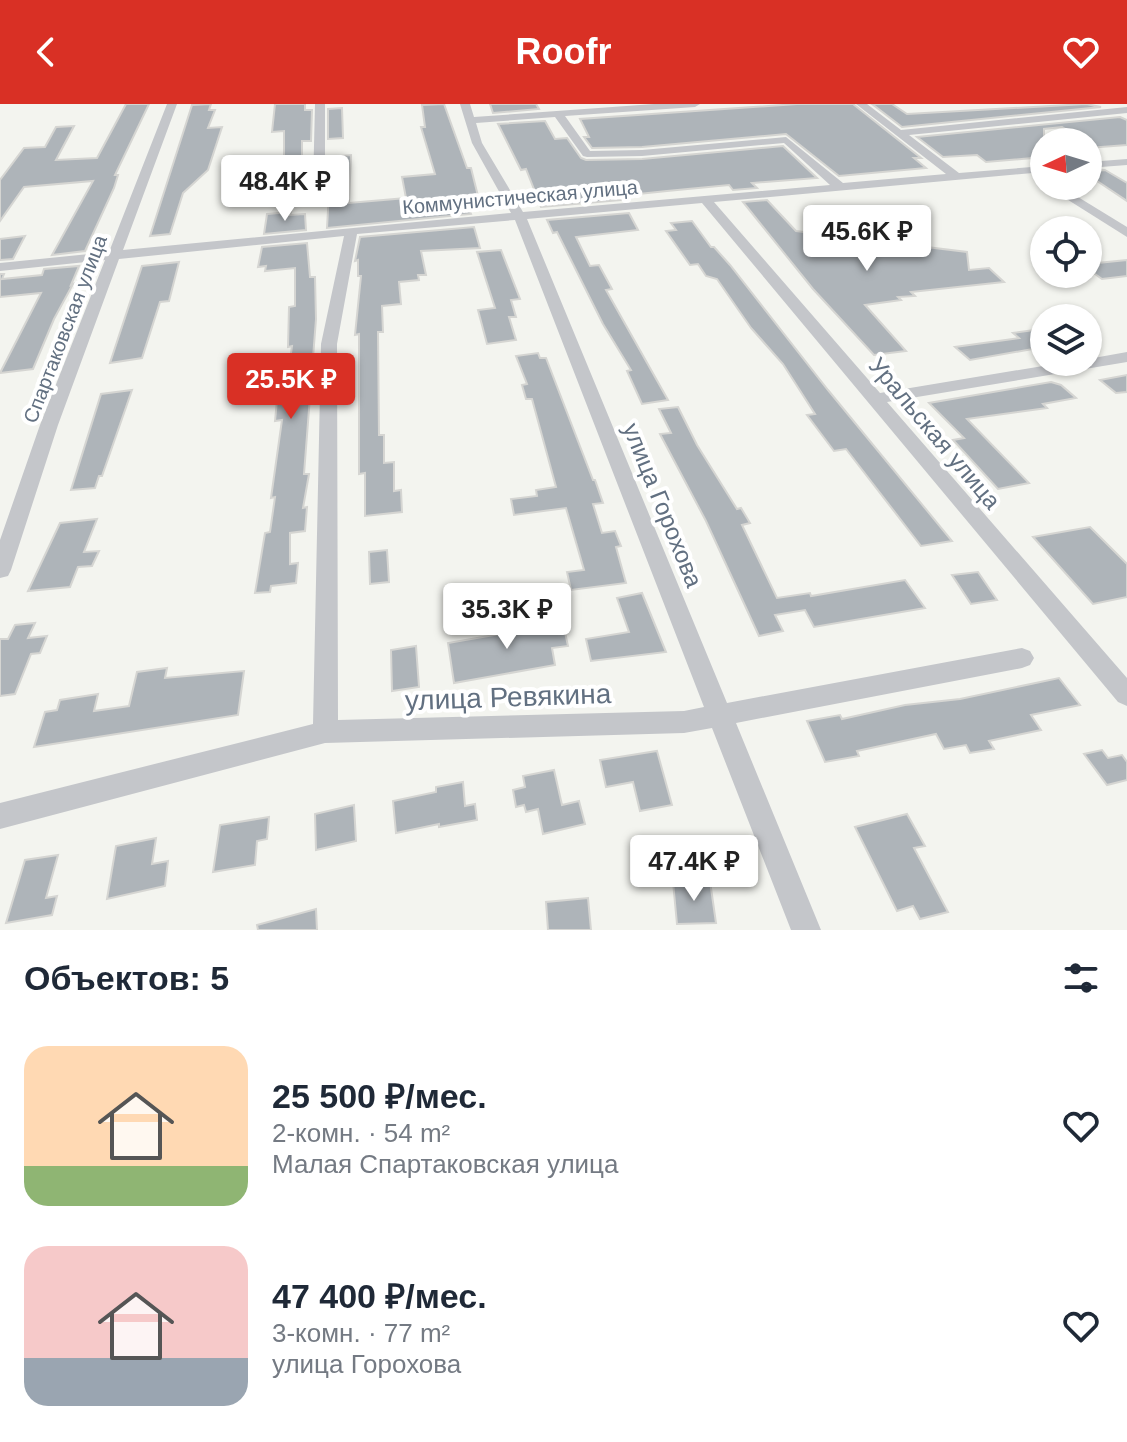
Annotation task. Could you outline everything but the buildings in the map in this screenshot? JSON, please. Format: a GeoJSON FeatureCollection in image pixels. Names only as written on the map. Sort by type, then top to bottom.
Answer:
{"type":"FeatureCollection","features":[{"type":"Feature","properties":{"kind":"street","name":"Спартаковская улица"},"geometry":{"type":"LineString","coordinates":[[0,570],[49,425],[172,104]]}},
{"type":"Feature","properties":{"kind":"street"},"geometry":{"type":"LineString","coordinates":[[319,187],[320,104]]}},
{"type":"Feature","properties":{"kind":"street"},"geometry":{"type":"LineString","coordinates":[[469,112],[557,113],[695,104]]}},
{"type":"Feature","properties":{"kind":"street"},"geometry":{"type":"LineString","coordinates":[[861,104],[957,177]]}},
{"type":"Feature","properties":{"kind":"street"},"geometry":{"type":"LineString","coordinates":[[899,133],[1127,110]]}},
{"type":"Feature","properties":{"kind":"street","name":"улица Горохова"},"geometry":{"type":"LineString","coordinates":[[469,112],[477,143],[520,218],[806,930]]}},
{"type":"Feature","properties":{"kind":"street"},"geometry":{"type":"LineString","coordinates":[[557,113],[587,154],[642,153],[786,140],[841,188]]}},
{"type":"Feature","properties":{"kind":"street"},"geometry":{"type":"LineString","coordinates":[[1102,164],[1125,163]]}},
{"type":"Feature","properties":{"kind":"street","name":"Коммунистическая улица"},"geometry":{"type":"LineString","coordinates":[[0,267],[351,231],[707,202],[1030,171]]}},
{"type":"Feature","properties":{"kind":"street"},"geometry":{"type":"LineString","coordinates":[[1074,200],[1127,233]]}},
{"type":"Feature","properties":{"kind":"street","name":"Уральская улица"},"geometry":{"type":"LineString","coordinates":[[707,202],[1127,695]]}},
{"type":"Feature","properties":{"kind":"street"},"geometry":{"type":"LineString","coordinates":[[325,732],[329,344],[351,231]]}},
{"type":"Feature","properties":{"kind":"street"},"geometry":{"type":"LineString","coordinates":[[874,399],[1127,357]]}},
{"type":"Feature","properties":{"kind":"street","name":"улица Ревякина"},"geometry":{"type":"LineString","coordinates":[[0,816],[325,732],[684,722],[1022,658]]}}]}
